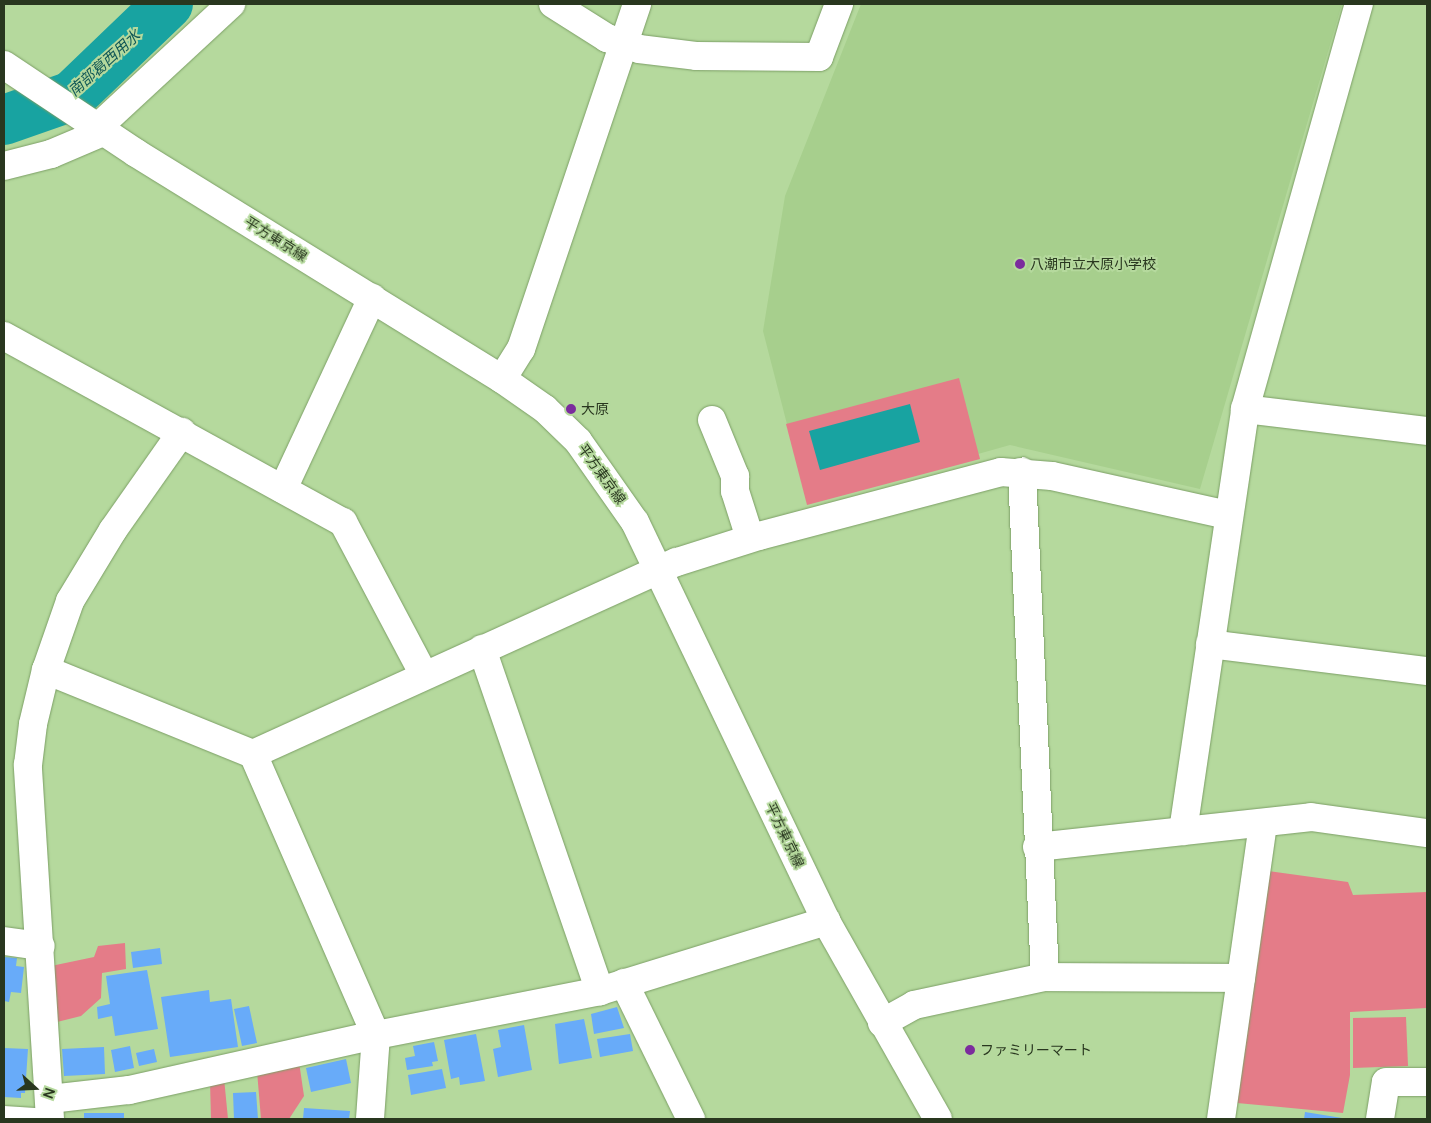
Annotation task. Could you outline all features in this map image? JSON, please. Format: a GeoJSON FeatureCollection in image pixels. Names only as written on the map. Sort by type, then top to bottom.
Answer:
{"type":"FeatureCollection","features":[{"type":"Feature","properties":{"kind":"street"},"geometry":{"type":"LineString","coordinates":[[4,166],[51,154],[95,126],[232,4]]}},
{"type":"Feature","properties":{"kind":"street"},"geometry":{"type":"LineString","coordinates":[[553,4],[621,44],[696,56],[819,57],[839,4]]}},
{"type":"Feature","properties":{"kind":"street"},"geometry":{"type":"LineString","coordinates":[[502,379],[522,349],[621,44],[637,4]]}},
{"type":"Feature","properties":{"kind":"street"},"geometry":{"type":"LineString","coordinates":[[1183,831],[1244,408],[1359,4]]}},
{"type":"Feature","properties":{"kind":"street","name":"平方東京線"},"geometry":{"type":"LineString","coordinates":[[5,67],[95,126],[502,379],[545,409],[578,441],[635,522],[826,921],[938,1119]]}},
{"type":"Feature","properties":{"kind":"street"},"geometry":{"type":"LineString","coordinates":[[283,489],[372,298]]}},
{"type":"Feature","properties":{"kind":"street"},"geometry":{"type":"LineString","coordinates":[[4,336],[343,522],[424,675]]}},
{"type":"Feature","properties":{"kind":"street"},"geometry":{"type":"LineString","coordinates":[[1244,408],[1427,431]]}},
{"type":"Feature","properties":{"kind":"street"},"geometry":{"type":"LineString","coordinates":[[712,420],[735,476],[735,491],[750,538]]}},
{"type":"Feature","properties":{"kind":"street"},"geometry":{"type":"LineString","coordinates":[[182,432],[113,530],[70,601],[46,670],[33,724],[28,765],[50,1111],[130,1090],[376,1035],[612,987],[826,921]]}},
{"type":"Feature","properties":{"kind":"street"},"geometry":{"type":"LineString","coordinates":[[253,754],[657,570],[750,538],[1001,472],[1022,472],[1228,515]]}},
{"type":"Feature","properties":{"kind":"street"},"geometry":{"type":"LineString","coordinates":[[1022,472],[1037,847],[1045,976]]}},
{"type":"Feature","properties":{"kind":"street"},"geometry":{"type":"LineString","coordinates":[[1210,644],[1427,671]]}},
{"type":"Feature","properties":{"kind":"street"},"geometry":{"type":"LineString","coordinates":[[482,649],[612,987],[691,1119]]}},
{"type":"Feature","properties":{"kind":"street"},"geometry":{"type":"LineString","coordinates":[[46,670],[253,754],[376,1035],[370,1119]]}},
{"type":"Feature","properties":{"kind":"street"},"geometry":{"type":"LineString","coordinates":[[1037,847],[1263,824],[1311,817],[1427,833]]}},
{"type":"Feature","properties":{"kind":"street"},"geometry":{"type":"LineString","coordinates":[[1221,1119],[1263,824]]}},
{"type":"Feature","properties":{"kind":"street"},"geometry":{"type":"LineString","coordinates":[[4,940],[41,946]]}},
{"type":"Feature","properties":{"kind":"street"},"geometry":{"type":"LineString","coordinates":[[882,1023],[914,1005],[1045,976],[1241,978]]}},
{"type":"Feature","properties":{"kind":"street"},"geometry":{"type":"LineString","coordinates":[[1380,1119],[1386,1082],[1427,1082]]}},
{"type":"Feature","properties":{"kind":"lane"},"geometry":{"type":"LineString","coordinates":[[4,1112],[50,1111]]}},
{"type":"Feature","properties":{"kind":"shaded area","name":"八潮市立大原小学校"},"geometry":{"type":"Polygon","coordinates":[[[861,4],[1342,4],[1200,489],[1010,445],[807,502],[763,331],[785,196],[861,4]]]}},
{"type":"Feature","properties":{"kind":"shaded area"},"geometry":{"type":"Polygon","coordinates":[[[959,378],[980,459],[807,505],[786,424],[959,378]]]}},
{"type":"Feature","properties":{"kind":"shaded area"},"geometry":{"type":"Polygon","coordinates":[[[1268,871],[1348,882],[1353,895],[1427,892],[1427,1008],[1350,1012],[1350,1075],[1343,1113],[1237,1103],[1268,871]]]}},
{"type":"Feature","properties":{"kind":"shaded area"},"geometry":{"type":"Polygon","coordinates":[[[125,943],[126,969],[102,973],[101,998],[81,1016],[53,1023],[51,966],[94,957],[98,946],[125,943]]]}},
{"type":"Feature","properties":{"kind":"shaded area"},"geometry":{"type":"Polygon","coordinates":[[[1406,1017],[1408,1066],[1353,1068],[1353,1018],[1406,1017]]]}},
{"type":"Feature","properties":{"kind":"shaded area"},"geometry":{"type":"Polygon","coordinates":[[[299,1062],[304,1096],[289,1119],[261,1119],[257,1071],[299,1062]]]}},
{"type":"Feature","properties":{"kind":"shaded area"},"geometry":{"type":"Polygon","coordinates":[[[224,1078],[228,1119],[211,1119],[210,1081],[224,1078]]]}},
{"type":"Feature","properties":{"kind":"water"},"geometry":{"type":"Polygon","coordinates":[[[910,404],[920,442],[820,470],[809,431],[910,404]]]}},
{"type":"Feature","properties":{"kind":"building"},"geometry":{"type":"Polygon","coordinates":[[[160,948],[162,964],[133,968],[131,952],[160,948]]]}},
{"type":"Feature","properties":{"kind":"building"},"geometry":{"type":"Polygon","coordinates":[[[4,957],[17,958],[16,966],[24,967],[21,993],[11,992],[9,1002],[4,1001],[4,957]]]}},
{"type":"Feature","properties":{"kind":"building"},"geometry":{"type":"Polygon","coordinates":[[[147,970],[158,1029],[115,1036],[112,1016],[98,1019],[97,1007],[110,1004],[106,976],[147,970]]]}},
{"type":"Feature","properties":{"kind":"building"},"geometry":{"type":"Polygon","coordinates":[[[209,990],[210,1002],[231,999],[238,1047],[170,1057],[161,997],[209,990]]]}},
{"type":"Feature","properties":{"kind":"building"},"geometry":{"type":"Polygon","coordinates":[[[249,1006],[257,1043],[242,1046],[234,1009],[249,1006]]]}},
{"type":"Feature","properties":{"kind":"building"},"geometry":{"type":"Polygon","coordinates":[[[617,1007],[624,1028],[594,1034],[591,1014],[617,1007]]]}},
{"type":"Feature","properties":{"kind":"building"},"geometry":{"type":"Polygon","coordinates":[[[584,1019],[592,1058],[559,1064],[555,1024],[584,1019]]]}},
{"type":"Feature","properties":{"kind":"building"},"geometry":{"type":"Polygon","coordinates":[[[524,1025],[532,1070],[498,1077],[493,1049],[501,1047],[498,1030],[524,1025]]]}},
{"type":"Feature","properties":{"kind":"building"},"geometry":{"type":"Polygon","coordinates":[[[476,1034],[485,1081],[460,1085],[459,1077],[451,1079],[444,1040],[476,1034]]]}},
{"type":"Feature","properties":{"kind":"building"},"geometry":{"type":"Polygon","coordinates":[[[630,1034],[633,1051],[600,1057],[597,1039],[630,1034]]]}},
{"type":"Feature","properties":{"kind":"building"},"geometry":{"type":"Polygon","coordinates":[[[434,1042],[438,1061],[432,1062],[433,1066],[407,1070],[405,1058],[415,1056],[413,1046],[434,1042]]]}},
{"type":"Feature","properties":{"kind":"building"},"geometry":{"type":"Polygon","coordinates":[[[130,1046],[134,1068],[115,1072],[111,1050],[130,1046]]]}},
{"type":"Feature","properties":{"kind":"building"},"geometry":{"type":"Polygon","coordinates":[[[104,1047],[105,1074],[64,1076],[62,1049],[104,1047]]]}},
{"type":"Feature","properties":{"kind":"building"},"geometry":{"type":"Polygon","coordinates":[[[4,1048],[28,1049],[25,1093],[21,1093],[21,1098],[4,1097],[4,1048]]]}},
{"type":"Feature","properties":{"kind":"building"},"geometry":{"type":"Polygon","coordinates":[[[154,1049],[157,1062],[139,1066],[136,1053],[154,1049]]]}},
{"type":"Feature","properties":{"kind":"building"},"geometry":{"type":"Polygon","coordinates":[[[346,1059],[351,1083],[311,1092],[306,1068],[346,1059]]]}},
{"type":"Feature","properties":{"kind":"building"},"geometry":{"type":"Polygon","coordinates":[[[442,1069],[446,1088],[411,1095],[408,1075],[442,1069]]]}},
{"type":"Feature","properties":{"kind":"building"},"geometry":{"type":"Polygon","coordinates":[[[256,1092],[258,1119],[234,1119],[233,1093],[256,1092]]]}},
{"type":"Feature","properties":{"kind":"building"},"geometry":{"type":"Polygon","coordinates":[[[304,1108],[350,1111],[349,1119],[303,1119],[304,1108]]]}},
{"type":"Feature","properties":{"kind":"building"},"geometry":{"type":"Polygon","coordinates":[[[1305,1112],[1342,1118],[1342,1119],[1304,1119],[1305,1112]]]}},
{"type":"Feature","properties":{"kind":"building"},"geometry":{"type":"Polygon","coordinates":[[[84,1113],[124,1113],[124,1119],[84,1119],[84,1113]]]}},
{"type":"Feature","properties":{"kind":"waterway","name":"南部葛西用水"},"geometry":{"type":"LineString","coordinates":[[4,120],[72,96],[168,4]]}},
{"type":"Feature","properties":{"kind":"place","name":"八潮市立大原小学校"},"geometry":{"type":"Point","coordinates":[1020,264]}},
{"type":"Feature","properties":{"kind":"place","name":"大原"},"geometry":{"type":"Point","coordinates":[571,409]}},
{"type":"Feature","properties":{"kind":"place","name":"ファミリーマート"},"geometry":{"type":"Point","coordinates":[970,1050]}}]}
